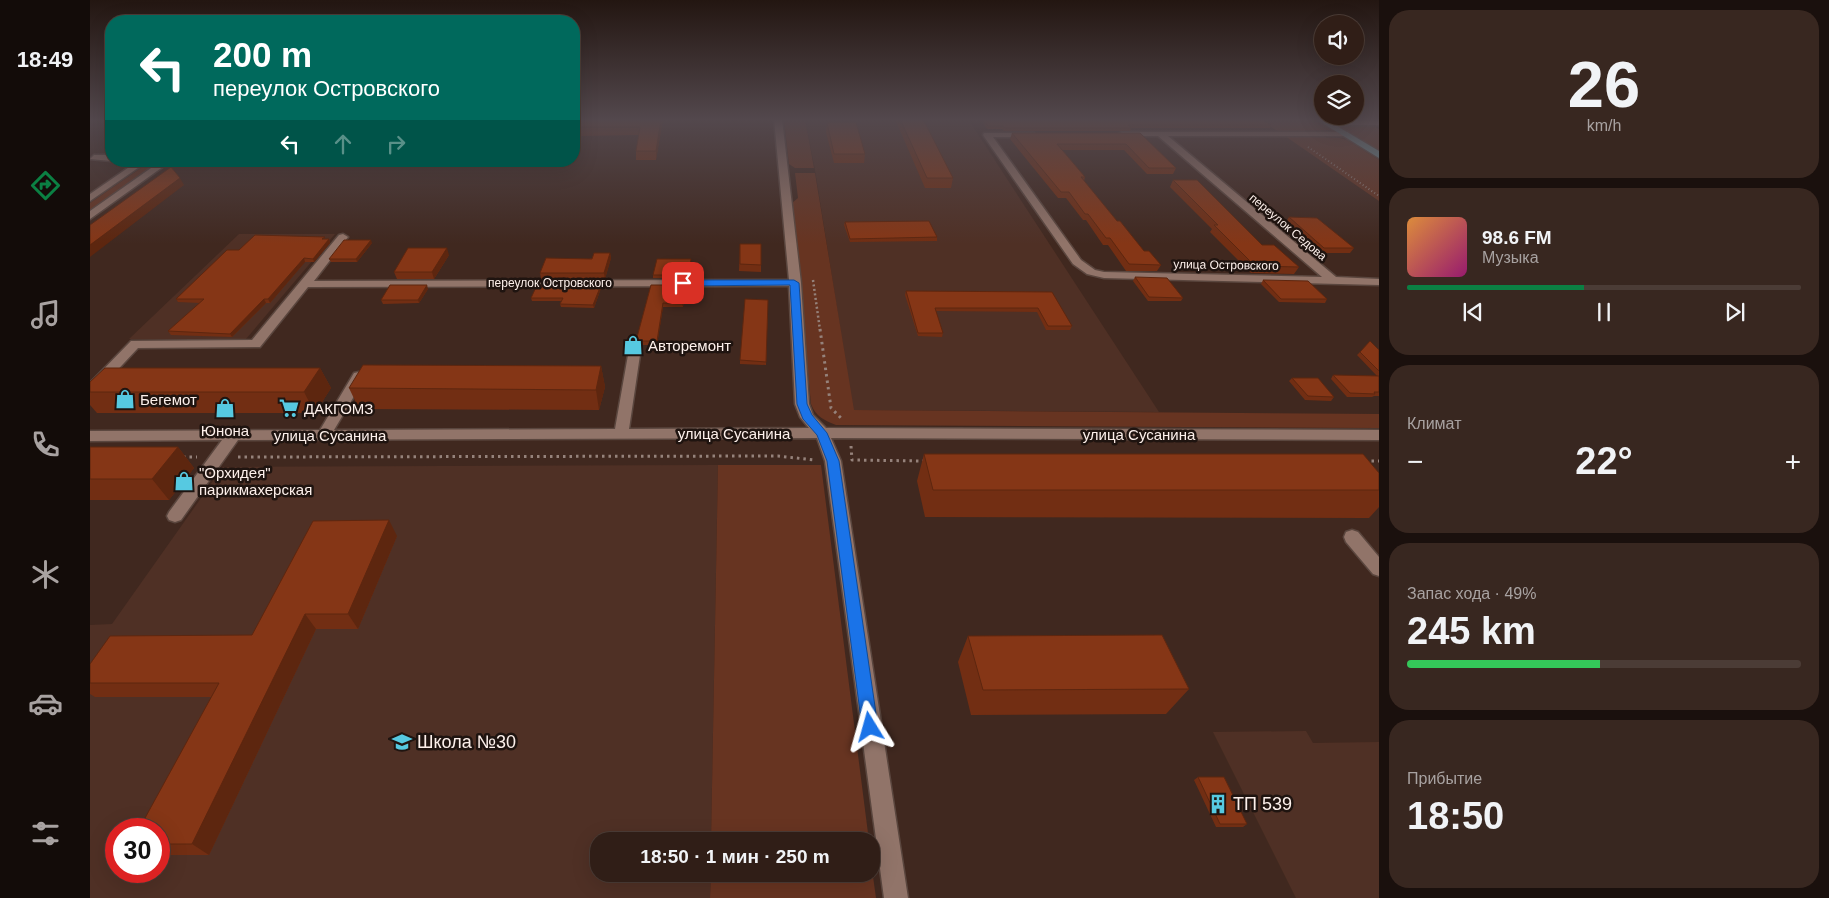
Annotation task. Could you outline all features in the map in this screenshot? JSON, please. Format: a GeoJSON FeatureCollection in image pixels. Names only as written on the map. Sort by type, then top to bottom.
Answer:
{"type":"FeatureCollection","features":[{"type":"Feature","properties":{"kind":"street"},"geometry":{"type":"LineString","coordinates":[[782,161],[794,283],[802,404],[807,416],[822,433],[833,461],[896,898]]}},
{"type":"Feature","properties":{"kind":"street","name":"улица Островского"},"geometry":{"type":"LineString","coordinates":[[1005,161],[1077,262],[1091,272],[1104,275],[1379,282]]}},
{"type":"Feature","properties":{"kind":"street","name":"переулок Седова"},"geometry":{"type":"LineString","coordinates":[[1192,161],[1333,281]]}},
{"type":"Feature","properties":{"kind":"street"},"geometry":{"type":"LineString","coordinates":[[90,198],[135,167]]}},
{"type":"Feature","properties":{"kind":"street"},"geometry":{"type":"LineString","coordinates":[[90,216],[159,167]]}},
{"type":"Feature","properties":{"kind":"street"},"geometry":{"type":"LineString","coordinates":[[90,391],[135,344],[256,344],[343,236]]}},
{"type":"Feature","properties":{"kind":"street","name":"переулок Островского"},"geometry":{"type":"LineString","coordinates":[[305,284],[794,283]]}},
{"type":"Feature","properties":{"kind":"street"},"geometry":{"type":"LineString","coordinates":[[621,434],[634,355]]}},
{"type":"Feature","properties":{"kind":"street"},"geometry":{"type":"LineString","coordinates":[[324,435],[359,376]]}},
{"type":"Feature","properties":{"kind":"street","name":"улица Сусанина"},"geometry":{"type":"LineString","coordinates":[[90,436],[822,433],[1379,435]]}},
{"type":"Feature","properties":{"kind":"street"},"geometry":{"type":"LineString","coordinates":[[174,516],[233,436]]}},
{"type":"Feature","properties":{"kind":"street"},"geometry":{"type":"LineString","coordinates":[[1352,537],[1379,569]]}},
{"type":"Feature","properties":{"kind":"path"},"geometry":{"type":"LineString","coordinates":[[1327,161],[1379,196]]}},
{"type":"Feature","properties":{"kind":"path"},"geometry":{"type":"LineString","coordinates":[[812,275],[831,408],[847,423],[852,460]]}},
{"type":"Feature","properties":{"kind":"path"},"geometry":{"type":"LineString","coordinates":[[178,457],[778,456],[833,461],[932,460]]}},
{"type":"Feature","properties":{"kind":"path"},"geometry":{"type":"LineString","coordinates":[[1359,461],[1379,461]]}},
{"type":"Feature","properties":{"kind":"shaded area"},"geometry":{"type":"Polygon","coordinates":[[[789,161],[813,161],[814,168],[795,168],[789,164],[789,161]]]}},
{"type":"Feature","properties":{"kind":"shaded area"},"geometry":{"type":"Polygon","coordinates":[[[813,161],[995,161],[1159,412],[853,410],[813,161]]]}},
{"type":"Feature","properties":{"kind":"shaded area"},"geometry":{"type":"Polygon","coordinates":[[[1321,161],[1379,161],[1379,201],[1321,161]]]}},
{"type":"Feature","properties":{"kind":"shaded area"},"geometry":{"type":"Polygon","coordinates":[[[142,167],[154,167],[90,212],[90,203],[142,167]]]}},
{"type":"Feature","properties":{"kind":"shaded area"},"geometry":{"type":"Polygon","coordinates":[[[795,173],[815,173],[854,410],[1379,414],[1379,428],[836,425],[824,420],[818,415],[811,404],[792,203],[798,198],[795,173]]]}},
{"type":"Feature","properties":{"kind":"shaded area"},"geometry":{"type":"Polygon","coordinates":[[[239,234],[335,234],[246,339],[129,339],[239,234]]]}},
{"type":"Feature","properties":{"kind":"shaded area","name":"Школа №30"},"geometry":{"type":"Polygon","coordinates":[[[718,465],[711,832],[590,832],[590,882],[711,882],[710,898],[90,898],[90,625],[112,624],[223,467],[718,465]]]}},
{"type":"Feature","properties":{"kind":"shaded area"},"geometry":{"type":"Polygon","coordinates":[[[718,465],[821,465],[868,832],[711,832],[718,465]]]}},
{"type":"Feature","properties":{"kind":"shaded area"},"geometry":{"type":"Polygon","coordinates":[[[1306,731],[1313,743],[1379,742],[1379,898],[1296,898],[1213,732],[1306,731]]]}},
{"type":"Feature","properties":{"kind":"shaded area"},"geometry":{"type":"Polygon","coordinates":[[[711,882],[874,882],[876,898],[710,898],[711,882]]]}},
{"type":"Feature","properties":{"kind":"building"},"geometry":{"type":"Polygon","coordinates":[[[919,161],[944,161],[953,178],[927,178],[919,161]]]}},
{"type":"Feature","properties":{"kind":"building"},"geometry":{"type":"Polygon","coordinates":[[[1035,161],[1071,161],[1085,177],[1081,177],[1117,221],[1120,221],[1144,251],[1149,251],[1161,265],[1129,264],[1110,238],[1106,238],[1069,192],[1061,192],[1035,161]]]}},
{"type":"Feature","properties":{"kind":"building"},"geometry":{"type":"Polygon","coordinates":[[[1142,161],[1169,161],[1176,168],[1149,168],[1142,161]]]}},
{"type":"Feature","properties":{"kind":"building"},"geometry":{"type":"Polygon","coordinates":[[[171,167],[180,178],[90,245],[90,225],[171,167]]]}},
{"type":"Feature","properties":{"kind":"building"},"geometry":{"type":"Polygon","coordinates":[[[1173,180],[1197,180],[1262,245],[1274,245],[1299,267],[1255,266],[1214,225],[1218,225],[1173,180]]]}},
{"type":"Feature","properties":{"kind":"building"},"geometry":{"type":"Polygon","coordinates":[[[1289,217],[1317,218],[1354,248],[1324,248],[1289,217]]]}},
{"type":"Feature","properties":{"kind":"building"},"geometry":{"type":"Polygon","coordinates":[[[929,221],[937,237],[850,239],[845,222],[929,221]]]}},
{"type":"Feature","properties":{"kind":"building"},"geometry":{"type":"Polygon","coordinates":[[[255,235],[325,237],[322,239],[329,239],[313,259],[304,258],[268,299],[264,299],[230,334],[168,331],[204,299],[176,299],[227,250],[239,250],[255,235]]]}},
{"type":"Feature","properties":{"kind":"building"},"geometry":{"type":"Polygon","coordinates":[[[344,240],[371,240],[356,259],[329,259],[344,240]]]}},
{"type":"Feature","properties":{"kind":"building"},"geometry":{"type":"Polygon","coordinates":[[[740,244],[761,244],[761,265],[740,264],[740,244]]]}},
{"type":"Feature","properties":{"kind":"building"},"geometry":{"type":"Polygon","coordinates":[[[408,248],[447,248],[432,272],[394,272],[408,248]]]}},
{"type":"Feature","properties":{"kind":"building"},"geometry":{"type":"Polygon","coordinates":[[[594,253],[610,253],[604,273],[540,273],[546,258],[592,259],[594,253]]]}},
{"type":"Feature","properties":{"kind":"building"},"geometry":{"type":"Polygon","coordinates":[[[657,259],[691,259],[688,275],[653,275],[657,259]]]}},
{"type":"Feature","properties":{"kind":"building"},"geometry":{"type":"Polygon","coordinates":[[[1135,277],[1167,278],[1183,298],[1149,297],[1135,277]]]}},
{"type":"Feature","properties":{"kind":"building"},"geometry":{"type":"Polygon","coordinates":[[[1263,280],[1308,281],[1327,299],[1281,299],[1263,280]]]}},
{"type":"Feature","properties":{"kind":"building"},"geometry":{"type":"Polygon","coordinates":[[[390,285],[427,285],[418,300],[381,300],[390,285]]]}},
{"type":"Feature","properties":{"kind":"building"},"geometry":{"type":"Polygon","coordinates":[[[537,285],[601,285],[593,305],[560,304],[563,298],[531,298],[537,285]]]}},
{"type":"Feature","properties":{"kind":"building"},"geometry":{"type":"Polygon","coordinates":[[[651,285],[686,285],[682,304],[663,303],[657,341],[636,341],[651,285]]]}},
{"type":"Feature","properties":{"kind":"building"},"geometry":{"type":"Polygon","coordinates":[[[906,291],[1052,292],[1072,326],[1048,326],[1038,308],[935,308],[943,333],[918,333],[906,291]]]}},
{"type":"Feature","properties":{"kind":"building"},"geometry":{"type":"Polygon","coordinates":[[[745,299],[768,300],[766,362],[740,360],[745,299]]]}},
{"type":"Feature","properties":{"kind":"building"},"geometry":{"type":"Polygon","coordinates":[[[1370,341],[1379,350],[1379,371],[1360,352],[1370,341]]]}},
{"type":"Feature","properties":{"kind":"building"},"geometry":{"type":"Polygon","coordinates":[[[363,365],[601,366],[596,390],[349,388],[363,365]]]}},
{"type":"Feature","properties":{"kind":"building"},"geometry":{"type":"Polygon","coordinates":[[[105,368],[320,368],[304,392],[90,392],[90,382],[105,368]]]}},
{"type":"Feature","properties":{"kind":"building"},"geometry":{"type":"Polygon","coordinates":[[[1333,375],[1379,376],[1379,392],[1374,392],[1375,394],[1350,393],[1333,375]]]}},
{"type":"Feature","properties":{"kind":"building"},"geometry":{"type":"Polygon","coordinates":[[[1292,378],[1318,378],[1334,397],[1308,396],[1292,378]]]}},
{"type":"Feature","properties":{"kind":"building"},"geometry":{"type":"Polygon","coordinates":[[[90,447],[178,447],[152,479],[90,479],[90,447]]]}},
{"type":"Feature","properties":{"kind":"building"},"geometry":{"type":"Polygon","coordinates":[[[924,454],[1363,454],[1379,473],[1379,490],[933,490],[924,454]]]}},
{"type":"Feature","properties":{"kind":"building"},"geometry":{"type":"Polygon","coordinates":[[[389,520],[348,614],[305,614],[192,844],[170,844],[170,818],[145,818],[219,683],[90,683],[90,664],[110,636],[252,635],[313,521],[389,520]]]}},
{"type":"Feature","properties":{"kind":"building"},"geometry":{"type":"Polygon","coordinates":[[[1162,635],[1189,689],[983,690],[968,636],[1162,635]]]}},
{"type":"Feature","properties":{"kind":"building","name":"ТП 539"},"geometry":{"type":"Polygon","coordinates":[[[1198,777],[1224,777],[1247,824],[1220,824],[1198,777]]]}},
{"type":"Feature","properties":{"kind":"place","name":"Авторемонт"},"geometry":{"type":"Point","coordinates":[633,345]}},
{"type":"Feature","properties":{"kind":"place","name":"Бегемот"},"geometry":{"type":"Point","coordinates":[125,399]}},
{"type":"Feature","properties":{"kind":"place","name":"Юнона"},"geometry":{"type":"Point","coordinates":[225,408]}},
{"type":"Feature","properties":{"kind":"place","name":"ДАКГОМЗ"},"geometry":{"type":"Point","coordinates":[289,408]}},
{"type":"Feature","properties":{"kind":"place","name":"\"Орхидея\" парикмахерская"},"geometry":{"type":"Point","coordinates":[184,481]}},
{"type":"Feature","properties":{"kind":"place","name":"Школа №30"},"geometry":{"type":"Point","coordinates":[402,742]}},
{"type":"Feature","properties":{"kind":"place","name":"ТП 539"},"geometry":{"type":"Point","coordinates":[1218,804]}},
{"type":"Feature","properties":{"kind":"route"},"geometry":{"type":"LineString","coordinates":[[683,283],[794,283],[802,404],[807,416],[822,433],[833,461],[870,727]]}}]}
